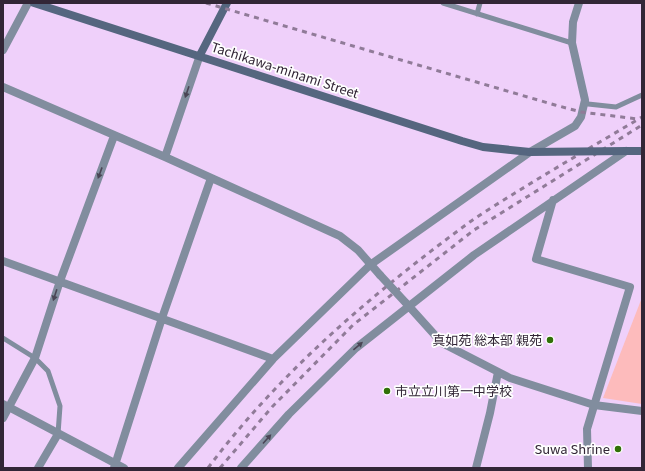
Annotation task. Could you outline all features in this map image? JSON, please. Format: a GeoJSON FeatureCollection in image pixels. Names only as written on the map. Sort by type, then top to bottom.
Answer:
{"type":"FeatureCollection","features":[{"type":"Feature","properties":{"kind":"street"},"geometry":{"type":"LineString","coordinates":[[3,50],[28,3]]}},
{"type":"Feature","properties":{"kind":"street","name":"Tachikawa-minami Street"},"geometry":{"type":"LineString","coordinates":[[34,3],[200,55],[462,141],[490,148],[530,152],[642,151]]}},
{"type":"Feature","properties":{"kind":"street"},"geometry":{"type":"LineString","coordinates":[[165,157],[200,55],[227,3]]}},
{"type":"Feature","properties":{"kind":"street"},"geometry":{"type":"LineString","coordinates":[[178,468],[273,360],[370,265],[530,152],[576,126],[581,117],[585,100],[572,43],[573,22],[579,3]]}},
{"type":"Feature","properties":{"kind":"street"},"geometry":{"type":"LineString","coordinates":[[3,88],[165,157],[340,236],[358,250],[442,344],[510,378],[594,405],[642,411]]}},
{"type":"Feature","properties":{"kind":"street"},"geometry":{"type":"LineString","coordinates":[[3,418],[6,406],[35,358],[60,281],[114,136]]}},
{"type":"Feature","properties":{"kind":"street"},"geometry":{"type":"LineString","coordinates":[[241,468],[289,414],[356,348],[407,305],[474,255],[626,151]]}},
{"type":"Feature","properties":{"kind":"street"},"geometry":{"type":"LineString","coordinates":[[115,466],[162,318],[211,178]]}},
{"type":"Feature","properties":{"kind":"street"},"geometry":{"type":"LineString","coordinates":[[553,200],[536,259],[630,287],[587,429],[588,468]]}},
{"type":"Feature","properties":{"kind":"street"},"geometry":{"type":"LineString","coordinates":[[3,261],[162,318],[273,360]]}},
{"type":"Feature","properties":{"kind":"street"},"geometry":{"type":"LineString","coordinates":[[476,468],[490,413],[498,372]]}},
{"type":"Feature","properties":{"kind":"street"},"geometry":{"type":"LineString","coordinates":[[6,406],[115,466],[124,468]]}},
{"type":"Feature","properties":{"kind":"street"},"geometry":{"type":"LineString","coordinates":[[38,468],[58,434]]}},
{"type":"Feature","properties":{"kind":"lane"},"geometry":{"type":"LineString","coordinates":[[443,3],[572,43]]}},
{"type":"Feature","properties":{"kind":"lane"},"geometry":{"type":"LineString","coordinates":[[477,14],[480,3]]}},
{"type":"Feature","properties":{"kind":"lane"},"geometry":{"type":"LineString","coordinates":[[585,100],[588,104],[616,106],[642,95]]}},
{"type":"Feature","properties":{"kind":"lane"},"geometry":{"type":"LineString","coordinates":[[3,338],[35,358],[48,371],[60,406],[58,434]]}},
{"type":"Feature","properties":{"kind":"shaded area"},"geometry":{"type":"Polygon","coordinates":[[[641,300],[642,404],[603,398],[641,300]]]}},
{"type":"Feature","properties":{"kind":"railway"},"geometry":{"type":"LineString","coordinates":[[206,3],[581,112],[638,119]]}},
{"type":"Feature","properties":{"kind":"railway"},"geometry":{"type":"LineString","coordinates":[[208,468],[265,400],[296,368],[328,337],[396,278],[479,216],[642,117]]}},
{"type":"Feature","properties":{"kind":"railway"},"geometry":{"type":"LineString","coordinates":[[220,468],[272,407],[353,325],[474,230],[642,125]]}},
{"type":"Feature","properties":{"kind":"place","name":"真如苑 総本部 親苑"},"geometry":{"type":"Point","coordinates":[550,340]}},
{"type":"Feature","properties":{"kind":"place","name":"市立立川第一中学校"},"geometry":{"type":"Point","coordinates":[387,391]}},
{"type":"Feature","properties":{"kind":"place","name":"Suwa Shrine"},"geometry":{"type":"Point","coordinates":[618,449]}}]}
